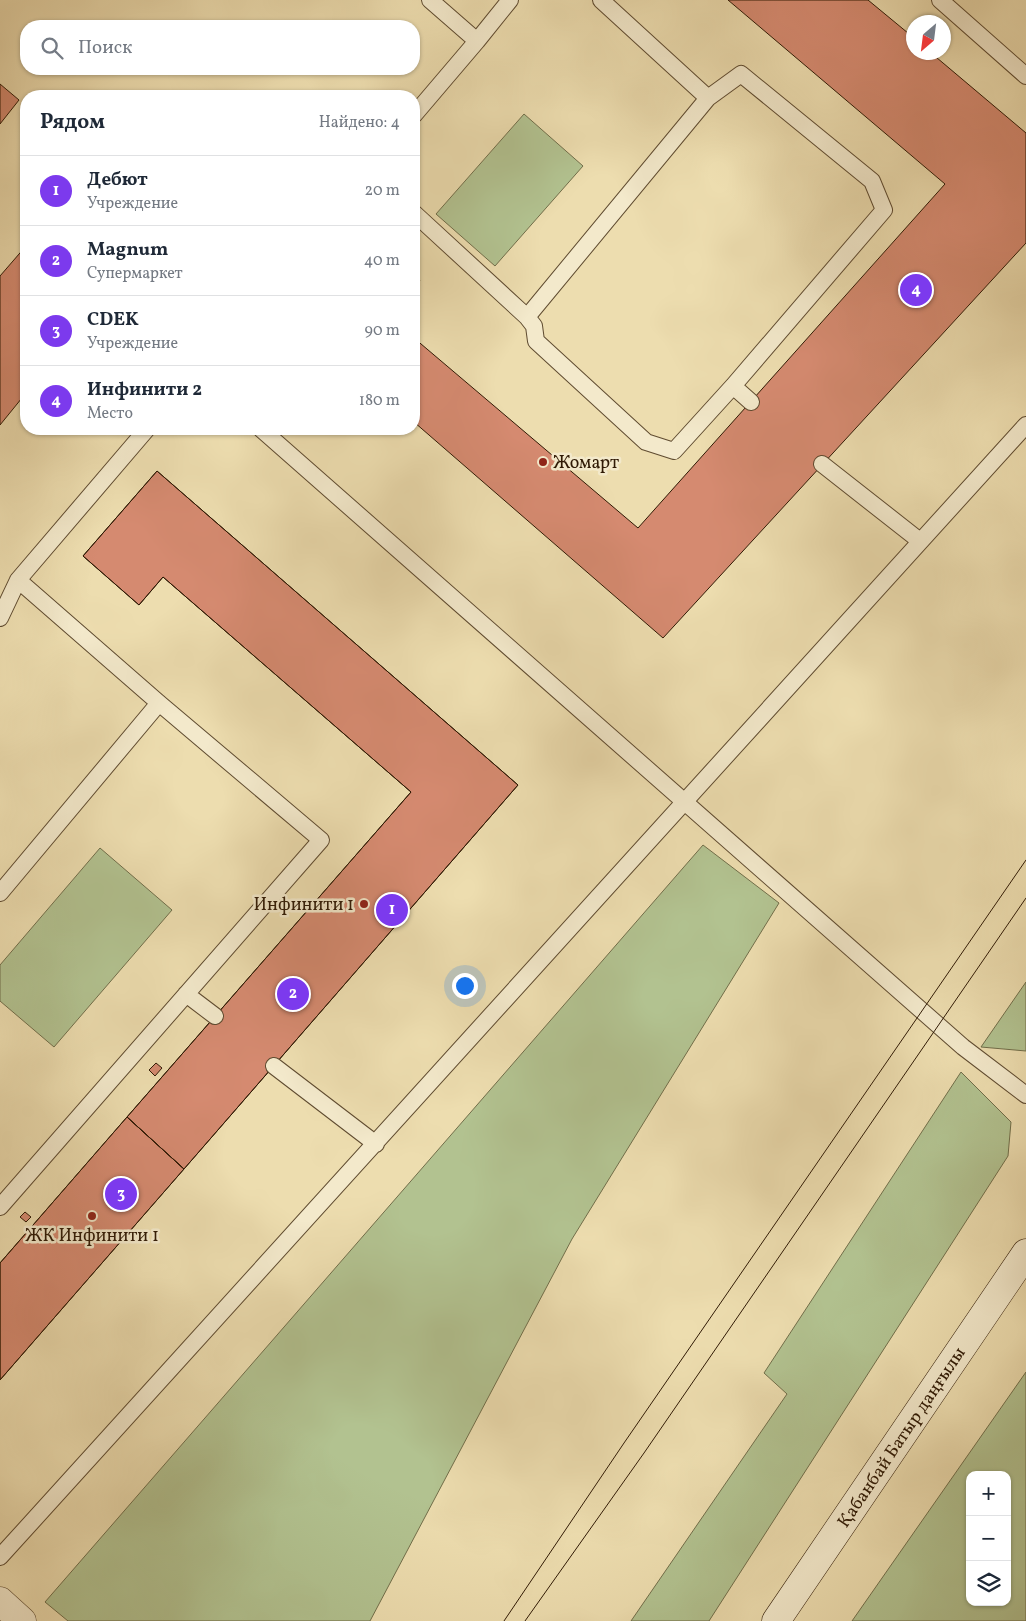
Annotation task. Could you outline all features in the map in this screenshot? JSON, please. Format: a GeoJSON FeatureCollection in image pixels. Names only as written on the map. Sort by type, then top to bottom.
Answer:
{"type":"FeatureCollection","features":[{"type":"Feature","properties":{"kind":"main road","name":"Қабанбай Батыр даңғылы"},"geometry":{"type":"LineString","coordinates":[[776,1621],[1026,1253]]}},
{"type":"Feature","properties":{"kind":"main road"},"geometry":{"type":"LineString","coordinates":[[0,1601],[22,1621]]}},
{"type":"Feature","properties":{"kind":"lane"},"geometry":{"type":"LineString","coordinates":[[430,0],[477,42]]}},
{"type":"Feature","properties":{"kind":"lane"},"geometry":{"type":"LineString","coordinates":[[420,108],[477,42],[510,0]]}},
{"type":"Feature","properties":{"kind":"lane"},"geometry":{"type":"LineString","coordinates":[[601,0],[708,98]]}},
{"type":"Feature","properties":{"kind":"lane"},"geometry":{"type":"LineString","coordinates":[[940,0],[1026,76]]}},
{"type":"Feature","properties":{"kind":"lane"},"geometry":{"type":"LineString","coordinates":[[420,219],[527,318],[534,326],[536,341],[646,442],[674,451],[733,386],[884,210],[872,181],[741,74],[708,98],[527,318]]}},
{"type":"Feature","properties":{"kind":"lane"},"geometry":{"type":"LineString","coordinates":[[733,386],[751,402]]}},
{"type":"Feature","properties":{"kind":"lane"},"geometry":{"type":"LineString","coordinates":[[0,1558],[1026,425]]}},
{"type":"Feature","properties":{"kind":"lane"},"geometry":{"type":"LineString","coordinates":[[0,618],[18,580],[142,435]]}},
{"type":"Feature","properties":{"kind":"lane"},"geometry":{"type":"LineString","coordinates":[[268,435],[963,1047],[1026,1095]]}},
{"type":"Feature","properties":{"kind":"lane"},"geometry":{"type":"LineString","coordinates":[[822,464],[920,541]]}},
{"type":"Feature","properties":{"kind":"lane"},"geometry":{"type":"LineString","coordinates":[[0,1207],[321,840],[159,703],[18,580]]}},
{"type":"Feature","properties":{"kind":"lane"},"geometry":{"type":"LineString","coordinates":[[0,892],[159,703]]}},
{"type":"Feature","properties":{"kind":"lane"},"geometry":{"type":"LineString","coordinates":[[186,994],[215,1016]]}},
{"type":"Feature","properties":{"kind":"lane"},"geometry":{"type":"LineString","coordinates":[[274,1066],[376,1144]]}},
{"type":"Feature","properties":{"kind":"green space"},"geometry":{"type":"Polygon","coordinates":[[[524,114],[583,166],[495,266],[436,214],[524,114]]]}},
{"type":"Feature","properties":{"kind":"green space"},"geometry":{"type":"Polygon","coordinates":[[[703,845],[779,903],[572,1239],[370,1621],[68,1621],[45,1602],[703,845]]]}},
{"type":"Feature","properties":{"kind":"green space"},"geometry":{"type":"Polygon","coordinates":[[[100,848],[172,910],[54,1047],[0,1001],[0,965],[100,848]]]}},
{"type":"Feature","properties":{"kind":"green space"},"geometry":{"type":"Polygon","coordinates":[[[1026,982],[1026,1051],[981,1047],[1026,982]]]}},
{"type":"Feature","properties":{"kind":"green space"},"geometry":{"type":"Polygon","coordinates":[[[961,1072],[1011,1122],[1008,1156],[709,1621],[631,1621],[787,1394],[764,1373],[961,1072]]]}},
{"type":"Feature","properties":{"kind":"green space"},"geometry":{"type":"Polygon","coordinates":[[[1026,1372],[1026,1621],[852,1621],[1026,1372]]]}},
{"type":"Feature","properties":{"kind":"building"},"geometry":{"type":"Polygon","coordinates":[[[728,0],[868,0],[906,31],[906,60],[939,60],[1026,133],[1026,243],[663,638],[420,427],[420,343],[638,528],[945,184],[728,0]]]}},
{"type":"Feature","properties":{"kind":"building"},"geometry":{"type":"Polygon","coordinates":[[[0,84],[19,100],[0,124],[0,84]]]}},
{"type":"Feature","properties":{"kind":"building"},"geometry":{"type":"Polygon","coordinates":[[[20,253],[20,400],[0,425],[0,276],[20,253]]]}},
{"type":"Feature","properties":{"kind":"building","name":"Инфинити 1"},"geometry":{"type":"Polygon","coordinates":[[[157,471],[518,785],[184,1169],[127,1117],[411,792],[163,577],[139,605],[83,556],[157,471]]]}},
{"type":"Feature","properties":{"kind":"building","name":"Инфинити 1"},"geometry":{"type":"Polygon","coordinates":[[[157,471],[518,785],[184,1169],[127,1117],[411,792],[163,577],[139,605],[83,556],[157,471]]]}},
{"type":"Feature","properties":{"kind":"building"},"geometry":{"type":"Polygon","coordinates":[[[156,1063],[162,1068],[155,1076],[149,1070],[156,1063]]]}},
{"type":"Feature","properties":{"kind":"building","name":"ЖК Инфинити 1"},"geometry":{"type":"Polygon","coordinates":[[[127,1117],[184,1169],[0,1380],[0,1263],[127,1117]]]}},
{"type":"Feature","properties":{"kind":"building","name":"ЖК Инфинити 1"},"geometry":{"type":"Polygon","coordinates":[[[127,1117],[184,1169],[0,1380],[0,1263],[127,1117]]]}},
{"type":"Feature","properties":{"kind":"building"},"geometry":{"type":"Polygon","coordinates":[[[25,1212],[31,1217],[26,1222],[20,1217],[25,1212]]]}},
{"type":"Feature","properties":{"kind":"tram line"},"geometry":{"type":"LineString","coordinates":[[504,1621],[624,1443],[1026,860]]}},
{"type":"Feature","properties":{"kind":"tram line"},"geometry":{"type":"LineString","coordinates":[[525,1621],[644,1453],[1026,898]]}},
{"type":"Feature","properties":{"kind":"place","name":"Инфинити 2"},"geometry":{"type":"Point","coordinates":[916,290]}},
{"type":"Feature","properties":{"kind":"place","name":"Жомарт"},"geometry":{"type":"Point","coordinates":[543,462]}},
{"type":"Feature","properties":{"kind":"place","name":"Инфинити 1"},"geometry":{"type":"Point","coordinates":[364,904]}},
{"type":"Feature","properties":{"kind":"place","name":"Дебют"},"geometry":{"type":"Point","coordinates":[392,910]}},
{"type":"Feature","properties":{"kind":"place","name":"Magnum"},"geometry":{"type":"Point","coordinates":[293,994]}},
{"type":"Feature","properties":{"kind":"place","name":"CDEK"},"geometry":{"type":"Point","coordinates":[121,1194]}},
{"type":"Feature","properties":{"kind":"place","name":"ЖК Инфинити 1"},"geometry":{"type":"Point","coordinates":[92,1216]}}]}
